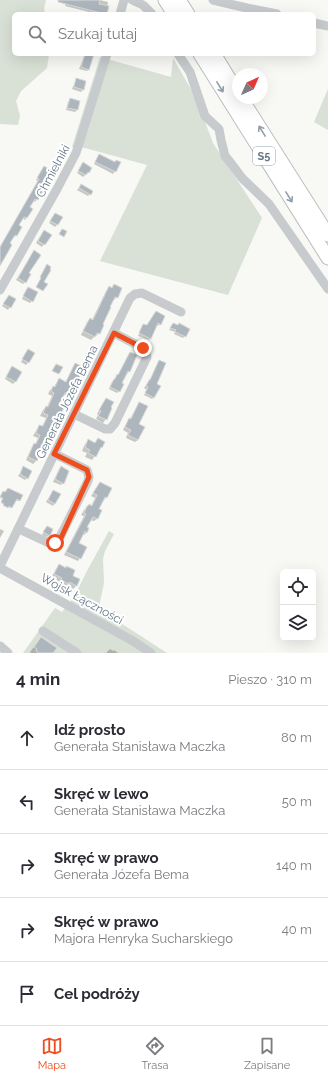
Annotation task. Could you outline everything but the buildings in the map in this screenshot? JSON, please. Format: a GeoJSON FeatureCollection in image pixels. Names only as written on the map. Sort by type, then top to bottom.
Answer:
{"type":"FeatureCollection","features":[{"type":"Feature","properties":{"kind":"highway"},"geometry":{"type":"LineString","coordinates":[[165,0],[173,12]]}},
{"type":"Feature","properties":{"kind":"highway"},"geometry":{"type":"LineString","coordinates":[[179,0],[187,12]]}},
{"type":"Feature","properties":{"kind":"highway","name":"S5"},"geometry":{"type":"LineString","coordinates":[[201,56],[328,258]]}},
{"type":"Feature","properties":{"kind":"highway"},"geometry":{"type":"LineString","coordinates":[[215,56],[232,83]]}},
{"type":"Feature","properties":{"kind":"highway","name":"S5"},"geometry":{"type":"LineString","coordinates":[[245,104],[328,235]]}},
{"type":"Feature","properties":{"kind":"street"},"geometry":{"type":"LineString","coordinates":[[121,12],[124,0]]}},
{"type":"Feature","properties":{"kind":"street"},"geometry":{"type":"LineString","coordinates":[[132,0],[143,5],[150,12]]}},
{"type":"Feature","properties":{"kind":"street"},"geometry":{"type":"LineString","coordinates":[[213,0],[248,4],[271,12]]}},
{"type":"Feature","properties":{"kind":"street"},"geometry":{"type":"LineString","coordinates":[[316,23],[328,26]]}},
{"type":"Feature","properties":{"kind":"street","name":"Chmielniki"},"geometry":{"type":"LineString","coordinates":[[0,290],[76,153],[106,56]]}},
{"type":"Feature","properties":{"kind":"street"},"geometry":{"type":"LineString","coordinates":[[179,56],[190,72],[205,116],[219,129],[226,156],[242,178],[269,204],[328,289]]}},
{"type":"Feature","properties":{"kind":"street","name":"Generała Józefa Bema"},"geometry":{"type":"LineString","coordinates":[[0,567],[130,298],[135,294],[142,293],[180,312]]}},
{"type":"Feature","properties":{"kind":"street"},"geometry":{"type":"LineString","coordinates":[[74,414],[105,429],[110,429],[115,423],[147,357],[143,348],[114,333]]}},
{"type":"Feature","properties":{"kind":"street"},"geometry":{"type":"LineString","coordinates":[[19,529],[51,544],[58,541],[88,481],[89,477],[87,470],[54,454]]}},
{"type":"Feature","properties":{"kind":"street","name":"Wojsk Łączności"},"geometry":{"type":"LineString","coordinates":[[0,567],[133,641],[148,652]]}},
{"type":"Feature","properties":{"kind":"street"},"geometry":{"type":"LineString","coordinates":[[43,631],[77,653]]}},
{"type":"Feature","properties":{"kind":"street"},"geometry":{"type":"LineString","coordinates":[[0,646],[8,653]]}},
{"type":"Feature","properties":{"kind":"shaded area"},"geometry":{"type":"Polygon","coordinates":[[[0,0],[46,0],[45,12],[12,12],[12,56],[49,56],[47,68],[21,91],[16,101],[20,116],[18,125],[0,124],[0,0]]]}},
{"type":"Feature","properties":{"kind":"shaded area"},"geometry":{"type":"Polygon","coordinates":[[[100,57],[171,77],[173,58],[196,98],[213,143],[262,218],[228,295],[100,261],[147,165],[85,148],[72,147],[100,57]]]}},
{"type":"Feature","properties":{"kind":"shaded area"},"geometry":{"type":"Polygon","coordinates":[[[328,89],[328,130],[314,122],[328,89]]]}},
{"type":"Feature","properties":{"kind":"shaded area"},"geometry":{"type":"Polygon","coordinates":[[[109,531],[114,534],[105,551],[103,559],[104,583],[99,609],[167,653],[23,653],[55,608],[62,612],[74,597],[109,531]]]}},
{"type":"Feature","properties":{"kind":"route"},"geometry":{"type":"LineString","coordinates":[[55,543],[61,538],[88,481],[89,473],[83,467],[54,454],[114,333],[143,348]]}}]}
